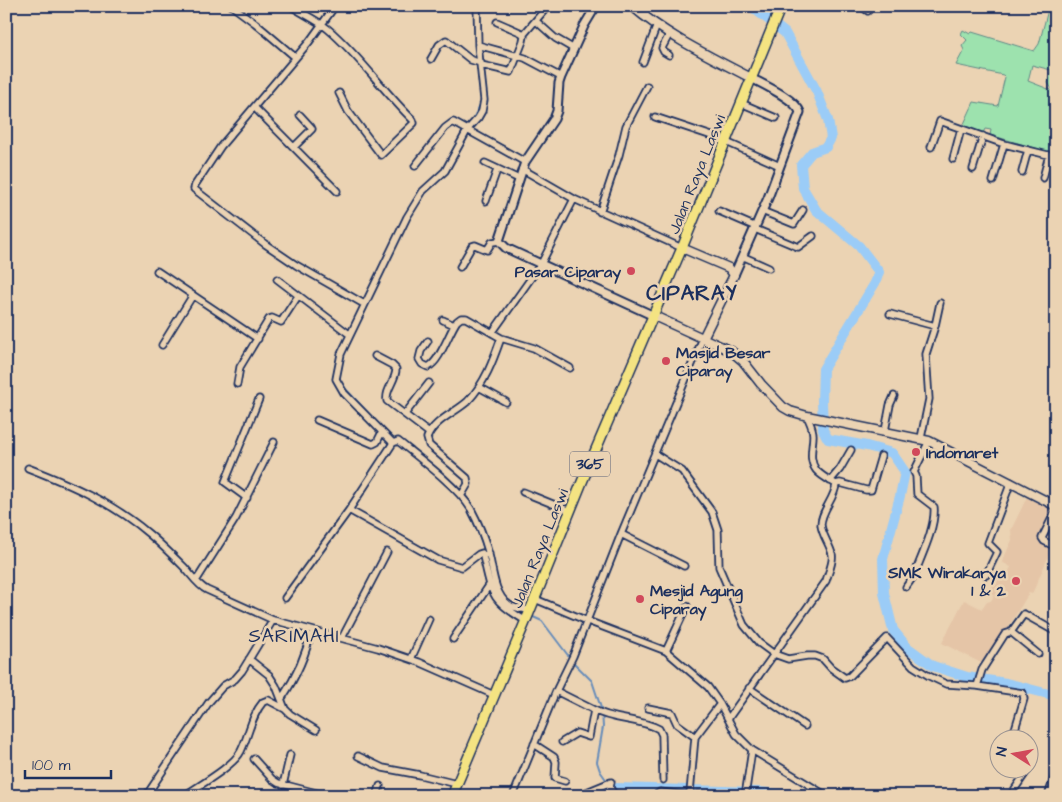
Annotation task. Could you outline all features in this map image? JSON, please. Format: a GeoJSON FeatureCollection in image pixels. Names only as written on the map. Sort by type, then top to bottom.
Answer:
{"type":"FeatureCollection","features":[{"type":"Feature","properties":{"kind":"main road"},"geometry":{"type":"LineString","coordinates":[[632,6],[643,16],[751,78]]}},
{"type":"Feature","properties":{"kind":"main road","name":"Jalan Raya Laswi"},"geometry":{"type":"LineString","coordinates":[[452,796],[570,511],[654,316],[779,10]]}},
{"type":"Feature","properties":{"kind":"main road"},"geometry":{"type":"LineString","coordinates":[[682,248],[729,268],[734,275],[703,338]]}},
{"type":"Feature","properties":{"kind":"main road"},"geometry":{"type":"LineString","coordinates":[[654,316],[737,355],[773,398],[790,411],[809,417],[921,438],[1010,482],[1056,508]]}},
{"type":"Feature","properties":{"kind":"street"},"geometry":{"type":"LineString","coordinates":[[232,6],[295,57]]}},
{"type":"Feature","properties":{"kind":"street"},"geometry":{"type":"LineString","coordinates":[[336,6],[221,146],[194,185],[194,189],[280,254],[364,304]]}},
{"type":"Feature","properties":{"kind":"street"},"geometry":{"type":"LineString","coordinates":[[478,6],[478,63],[484,100],[482,111],[468,129],[445,171],[423,191],[408,217],[349,334],[338,360],[336,381],[344,393],[382,432],[395,443],[398,441],[461,496],[476,518],[495,591],[510,605],[528,615]]}},
{"type":"Feature","properties":{"kind":"street"},"geometry":{"type":"LineString","coordinates":[[431,59],[440,45],[446,40],[478,63],[511,72],[524,34],[548,6]]}},
{"type":"Feature","properties":{"kind":"street"},"geometry":{"type":"LineString","coordinates":[[643,16],[650,6]]}},
{"type":"Feature","properties":{"kind":"street"},"geometry":{"type":"LineString","coordinates":[[862,6],[868,11]]}},
{"type":"Feature","properties":{"kind":"street"},"geometry":{"type":"LineString","coordinates":[[294,7],[328,29],[366,67],[414,123],[381,155],[348,111],[340,93]]}},
{"type":"Feature","properties":{"kind":"street"},"geometry":{"type":"LineString","coordinates":[[500,241],[523,165],[554,119],[558,107],[561,77],[594,7]]}},
{"type":"Feature","properties":{"kind":"street"},"geometry":{"type":"LineString","coordinates":[[536,21],[555,38],[574,49]]}},
{"type":"Feature","properties":{"kind":"street"},"geometry":{"type":"LineString","coordinates":[[496,22],[524,34]]}},
{"type":"Feature","properties":{"kind":"street"},"geometry":{"type":"LineString","coordinates":[[643,62],[657,24]]}},
{"type":"Feature","properties":{"kind":"street"},"geometry":{"type":"LineString","coordinates":[[669,55],[662,48],[670,32]]}},
{"type":"Feature","properties":{"kind":"street"},"geometry":{"type":"LineString","coordinates":[[478,45],[517,55],[561,77]]}},
{"type":"Feature","properties":{"kind":"street"},"geometry":{"type":"LineString","coordinates":[[734,275],[762,211],[799,116],[799,108],[751,78]]}},
{"type":"Feature","properties":{"kind":"street"},"geometry":{"type":"LineString","coordinates":[[600,212],[626,126],[647,86]]}},
{"type":"Feature","properties":{"kind":"street"},"geometry":{"type":"LineString","coordinates":[[741,103],[776,118]]}},
{"type":"Feature","properties":{"kind":"street"},"geometry":{"type":"LineString","coordinates":[[254,108],[337,191]]}},
{"type":"Feature","properties":{"kind":"street"},"geometry":{"type":"LineString","coordinates":[[294,148],[312,129],[300,116]]}},
{"type":"Feature","properties":{"kind":"street"},"geometry":{"type":"LineString","coordinates":[[655,117],[715,137],[780,166]]}},
{"type":"Feature","properties":{"kind":"street"},"geometry":{"type":"LineString","coordinates":[[931,147],[940,121],[1004,144],[1052,156],[1043,178]]}},
{"type":"Feature","properties":{"kind":"street"},"geometry":{"type":"LineString","coordinates":[[415,166],[450,122],[455,122],[574,199],[682,248]]}},
{"type":"Feature","properties":{"kind":"street"},"geometry":{"type":"LineString","coordinates":[[953,159],[962,129]]}},
{"type":"Feature","properties":{"kind":"street"},"geometry":{"type":"LineString","coordinates":[[973,169],[982,136]]}},
{"type":"Feature","properties":{"kind":"street"},"geometry":{"type":"LineString","coordinates":[[993,181],[1004,144]]}},
{"type":"Feature","properties":{"kind":"street"},"geometry":{"type":"LineString","coordinates":[[1022,172],[1028,150]]}},
{"type":"Feature","properties":{"kind":"street"},"geometry":{"type":"LineString","coordinates":[[485,163],[518,179]]}},
{"type":"Feature","properties":{"kind":"street"},"geometry":{"type":"LineString","coordinates":[[486,201],[497,170]]}},
{"type":"Feature","properties":{"kind":"street"},"geometry":{"type":"LineString","coordinates":[[492,333],[540,264],[574,199]]}},
{"type":"Feature","properties":{"kind":"street"},"geometry":{"type":"LineString","coordinates":[[762,211],[794,224],[803,210]]}},
{"type":"Feature","properties":{"kind":"street"},"geometry":{"type":"LineString","coordinates":[[719,211],[798,247],[813,236]]}},
{"type":"Feature","properties":{"kind":"street"},"geometry":{"type":"LineString","coordinates":[[500,241],[506,248],[654,316]]}},
{"type":"Feature","properties":{"kind":"street"},"geometry":{"type":"LineString","coordinates":[[460,267],[472,246],[475,245],[487,250],[492,242],[500,241]]}},
{"type":"Feature","properties":{"kind":"street"},"geometry":{"type":"LineString","coordinates":[[742,256],[769,268]]}},
{"type":"Feature","properties":{"kind":"street"},"geometry":{"type":"LineString","coordinates":[[157,271],[258,338]]}},
{"type":"Feature","properties":{"kind":"street"},"geometry":{"type":"LineString","coordinates":[[277,279],[349,334]]}},
{"type":"Feature","properties":{"kind":"street"},"geometry":{"type":"LineString","coordinates":[[162,345],[193,295]]}},
{"type":"Feature","properties":{"kind":"street"},"geometry":{"type":"LineString","coordinates":[[237,384],[240,367],[270,318],[281,322],[298,296]]}},
{"type":"Feature","properties":{"kind":"street"},"geometry":{"type":"LineString","coordinates":[[921,438],[929,400],[926,354],[940,303]]}},
{"type":"Feature","properties":{"kind":"street"},"geometry":{"type":"LineString","coordinates":[[890,314],[935,326]]}},
{"type":"Feature","properties":{"kind":"street"},"geometry":{"type":"LineString","coordinates":[[428,341],[419,359],[422,364],[428,367],[437,358],[454,325],[460,318],[466,318],[501,338],[534,348],[570,368]]}},
{"type":"Feature","properties":{"kind":"street"},"geometry":{"type":"LineString","coordinates":[[443,320],[454,325]]}},
{"type":"Feature","properties":{"kind":"street"},"geometry":{"type":"LineString","coordinates":[[461,496],[468,484],[467,478],[428,444],[427,438],[429,433],[442,420],[466,402],[479,387],[492,365],[501,338]]}},
{"type":"Feature","properties":{"kind":"street"},"geometry":{"type":"LineString","coordinates":[[513,796],[703,338]]}},
{"type":"Feature","properties":{"kind":"street"},"geometry":{"type":"LineString","coordinates":[[375,356],[396,368],[396,375],[386,398],[429,433]]}},
{"type":"Feature","properties":{"kind":"street"},"geometry":{"type":"LineString","coordinates":[[405,414],[429,383]]}},
{"type":"Feature","properties":{"kind":"street"},"geometry":{"type":"LineString","coordinates":[[479,387],[506,402]]}},
{"type":"Feature","properties":{"kind":"street"},"geometry":{"type":"LineString","coordinates":[[885,431],[890,405],[894,396]]}},
{"type":"Feature","properties":{"kind":"street"},"geometry":{"type":"LineString","coordinates":[[247,498],[225,482],[259,399]]}},
{"type":"Feature","properties":{"kind":"street"},"geometry":{"type":"LineString","coordinates":[[809,417],[813,437],[811,458],[818,472],[833,482],[871,490],[881,456]]}},
{"type":"Feature","properties":{"kind":"street"},"geometry":{"type":"LineString","coordinates":[[317,420],[372,443],[377,442],[382,432]]}},
{"type":"Feature","properties":{"kind":"street"},"geometry":{"type":"LineString","coordinates":[[906,587],[914,574],[925,546],[934,513],[934,507],[916,494],[916,476],[914,472],[929,441]]}},
{"type":"Feature","properties":{"kind":"street"},"geometry":{"type":"LineString","coordinates":[[196,581],[247,498],[274,442]]}},
{"type":"Feature","properties":{"kind":"street"},"geometry":{"type":"LineString","coordinates":[[285,598],[395,443]]}},
{"type":"Feature","properties":{"kind":"street"},"geometry":{"type":"LineString","coordinates":[[728,719],[826,580],[833,556],[821,526],[823,516],[834,492],[833,482],[851,450]]}},
{"type":"Feature","properties":{"kind":"street"},"geometry":{"type":"LineString","coordinates":[[655,454],[682,471],[712,512],[718,530],[719,567],[726,587],[744,625],[759,643],[774,654],[788,658],[815,656],[823,659],[831,668],[845,678],[850,676],[887,638],[913,666],[946,684],[978,685],[1020,692],[1025,695],[1014,730]]}},
{"type":"Feature","properties":{"kind":"street"},"geometry":{"type":"LineString","coordinates":[[28,468],[77,488],[122,513],[160,544],[207,590],[273,620],[378,648],[411,659],[494,695]]}},
{"type":"Feature","properties":{"kind":"street"},"geometry":{"type":"LineString","coordinates":[[986,575],[998,552],[988,543],[1010,482]]}},
{"type":"Feature","properties":{"kind":"street"},"geometry":{"type":"LineString","coordinates":[[523,492],[570,511]]}},
{"type":"Feature","properties":{"kind":"street"},"geometry":{"type":"LineString","coordinates":[[1054,546],[1042,538],[1056,508]]}},
{"type":"Feature","properties":{"kind":"street"},"geometry":{"type":"LineString","coordinates":[[349,510],[442,562],[462,567],[478,554],[486,555]]}},
{"type":"Feature","properties":{"kind":"street"},"geometry":{"type":"LineString","coordinates":[[621,534],[684,566]]}},
{"type":"Feature","properties":{"kind":"street"},"geometry":{"type":"LineString","coordinates":[[342,638],[387,552]]}},
{"type":"Feature","properties":{"kind":"street"},"geometry":{"type":"LineString","coordinates":[[486,555],[490,584],[502,605],[528,615]]}},
{"type":"Feature","properties":{"kind":"street"},"geometry":{"type":"LineString","coordinates":[[452,639],[490,584]]}},
{"type":"Feature","properties":{"kind":"street"},"geometry":{"type":"LineString","coordinates":[[535,599],[666,651],[704,683],[720,704],[736,734],[752,750],[827,796]]}},
{"type":"Feature","properties":{"kind":"street"},"geometry":{"type":"LineString","coordinates":[[666,651],[687,606]]}},
{"type":"Feature","properties":{"kind":"street"},"geometry":{"type":"LineString","coordinates":[[978,685],[982,670],[1006,634],[1011,632],[1024,614],[1056,632]]}},
{"type":"Feature","properties":{"kind":"street"},"geometry":{"type":"LineString","coordinates":[[411,659],[429,619]]}},
{"type":"Feature","properties":{"kind":"street"},"geometry":{"type":"LineString","coordinates":[[146,796],[209,702],[223,686],[237,677],[273,620]]}},
{"type":"Feature","properties":{"kind":"street"},"geometry":{"type":"LineString","coordinates":[[282,698],[299,669],[307,649],[311,631]]}},
{"type":"Feature","properties":{"kind":"street"},"geometry":{"type":"LineString","coordinates":[[1011,632],[1038,654]]}},
{"type":"Feature","properties":{"kind":"street"},"geometry":{"type":"LineString","coordinates":[[249,660],[269,675],[286,709]]}},
{"type":"Feature","properties":{"kind":"street"},"geometry":{"type":"LineString","coordinates":[[749,688],[805,726]]}},
{"type":"Feature","properties":{"kind":"street"},"geometry":{"type":"LineString","coordinates":[[556,691],[600,712],[642,722],[659,729],[662,735],[663,780]]}},
{"type":"Feature","properties":{"kind":"street"},"geometry":{"type":"LineString","coordinates":[[184,796],[228,765],[240,753],[252,720],[263,702],[267,700],[286,709],[294,717],[316,730]]}},
{"type":"Feature","properties":{"kind":"street"},"geometry":{"type":"LineString","coordinates":[[654,796],[660,792],[687,795],[690,790],[695,737],[720,704]]}},
{"type":"Feature","properties":{"kind":"street"},"geometry":{"type":"LineString","coordinates":[[648,708],[672,713],[677,724],[695,737]]}},
{"type":"Feature","properties":{"kind":"street"},"geometry":{"type":"LineString","coordinates":[[562,742],[577,733],[589,737],[600,712]]}},
{"type":"Feature","properties":{"kind":"street"},"geometry":{"type":"LineString","coordinates":[[534,744],[554,756],[556,762],[555,778],[565,781]]}},
{"type":"Feature","properties":{"kind":"street"},"geometry":{"type":"LineString","coordinates":[[745,793],[752,750]]}},
{"type":"Feature","properties":{"kind":"street"},"geometry":{"type":"LineString","coordinates":[[283,785],[290,755]]}},
{"type":"Feature","properties":{"kind":"street"},"geometry":{"type":"LineString","coordinates":[[358,756],[383,768],[457,784]]}},
{"type":"Feature","properties":{"kind":"street"},"geometry":{"type":"LineString","coordinates":[[254,759],[272,779],[283,785],[328,796]]}},
{"type":"Feature","properties":{"kind":"street"},"geometry":{"type":"LineString","coordinates":[[1048,796],[1056,772]]}},
{"type":"Feature","properties":{"kind":"street"},"geometry":{"type":"LineString","coordinates":[[1010,796],[1021,780]]}},
{"type":"Feature","properties":{"kind":"street"},"geometry":{"type":"LineString","coordinates":[[577,796],[611,782],[612,791]]}},
{"type":"Feature","properties":{"kind":"street"},"geometry":{"type":"LineString","coordinates":[[377,796],[380,786]]}},
{"type":"Feature","properties":{"kind":"shaded area","name":"SMK Wirakarya 1 & 2"},"geometry":{"type":"Polygon","coordinates":[[[1027,497],[1055,511],[1041,538],[1053,546],[1032,594],[1029,593],[985,665],[942,643],[964,600],[982,609],[987,602],[991,601],[994,595],[990,592],[999,571],[1007,575],[1011,567],[1002,562],[1012,540],[1011,530],[1027,497]]]}},
{"type":"Feature","properties":{"kind":"green space"},"geometry":{"type":"Polygon","coordinates":[[[1049,6],[1056,6],[1056,90],[1052,89],[1048,83],[1051,70],[1032,65],[1028,81],[1056,92],[1056,154],[990,135],[991,130],[985,129],[983,133],[963,126],[974,102],[998,106],[1005,77],[956,65],[964,50],[962,46],[967,40],[961,34],[963,30],[970,34],[972,32],[1034,51],[1039,44],[1049,6]]]}},
{"type":"Feature","properties":{"kind":"waterway"},"geometry":{"type":"LineString","coordinates":[[751,6],[785,33],[817,92],[828,120],[831,138],[826,147],[812,152],[801,165],[803,188],[816,210],[859,246],[879,272],[875,283],[823,369],[823,430],[828,439],[892,453],[905,472],[883,559],[884,593],[893,630],[907,647],[933,666],[967,677],[1006,683],[1056,696]]}},
{"type":"Feature","properties":{"kind":"waterway"},"geometry":{"type":"LineString","coordinates":[[473,119],[480,105]]}},
{"type":"Feature","properties":{"kind":"waterway"},"geometry":{"type":"LineString","coordinates":[[338,376],[342,385],[388,434]]}},
{"type":"Feature","properties":{"kind":"waterway"},"geometry":{"type":"LineString","coordinates":[[399,445],[445,483],[459,498]]}},
{"type":"Feature","properties":{"kind":"waterway"},"geometry":{"type":"LineString","coordinates":[[464,503],[479,533],[488,566]]}},
{"type":"Feature","properties":{"kind":"waterway"},"geometry":{"type":"LineString","coordinates":[[531,616],[542,621],[570,658]]}},
{"type":"Feature","properties":{"kind":"waterway"},"geometry":{"type":"LineString","coordinates":[[573,662],[592,681],[602,711],[603,727],[597,762],[600,771],[607,781]]}},
{"type":"Feature","properties":{"kind":"waterway"},"geometry":{"type":"LineString","coordinates":[[592,796],[617,786],[759,790],[786,793],[793,796]]}},
{"type":"Feature","properties":{"kind":"place","name":"Pasar Ciparay"},"geometry":{"type":"Point","coordinates":[631,271]}},
{"type":"Feature","properties":{"kind":"place","name":"Masjid Besar Ciparay"},"geometry":{"type":"Point","coordinates":[666,361]}},
{"type":"Feature","properties":{"kind":"place","name":"Indomaret"},"geometry":{"type":"Point","coordinates":[916,452]}},
{"type":"Feature","properties":{"kind":"place","name":"SMK Wirakarya 1 & 2"},"geometry":{"type":"Point","coordinates":[1016,581]}},
{"type":"Feature","properties":{"kind":"place","name":"Mesjid Agung Ciparay"},"geometry":{"type":"Point","coordinates":[640,599]}},
{"type":"Feature","properties":{"kind":"district","name":"CIPARAY"},"geometry":{"type":"Point","coordinates":[692,293]}},
{"type":"Feature","properties":{"kind":"district","name":"SARIMAHI"},"geometry":{"type":"Point","coordinates":[294,635]}}]}
